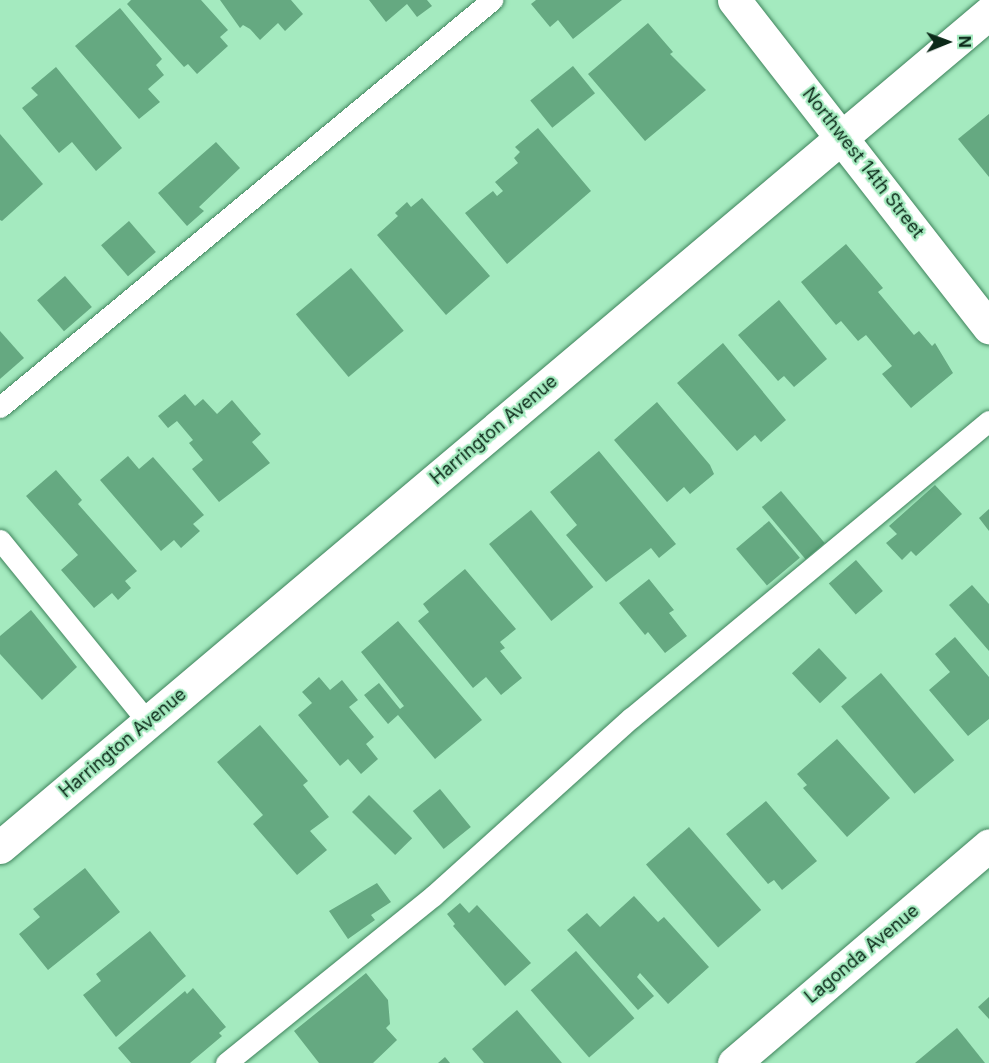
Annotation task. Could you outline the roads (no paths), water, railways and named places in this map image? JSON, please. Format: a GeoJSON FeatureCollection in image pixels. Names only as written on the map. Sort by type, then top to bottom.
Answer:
{"type":"FeatureCollection","features":[{"type":"Feature","properties":{"kind":"street","name":"Northwest 14th Street"},"geometry":{"type":"LineString","coordinates":[[734,0],[989,327]]}},
{"type":"Feature","properties":{"kind":"street","name":"Harrington Avenue"},"geometry":{"type":"LineString","coordinates":[[0,847],[989,13]]}},
{"type":"Feature","properties":{"kind":"street","name":"Lagonda Avenue"},"geometry":{"type":"LineString","coordinates":[[734,1063],[989,845]]}},
{"type":"Feature","properties":{"kind":"lane"},"geometry":{"type":"LineString","coordinates":[[0,407],[492,0]]}},
{"type":"Feature","properties":{"kind":"lane"},"geometry":{"type":"LineString","coordinates":[[226,1063],[433,896],[631,718],[989,421]]}},
{"type":"Feature","properties":{"kind":"lane"},"geometry":{"type":"LineString","coordinates":[[0,540],[148,722]]}}]}
